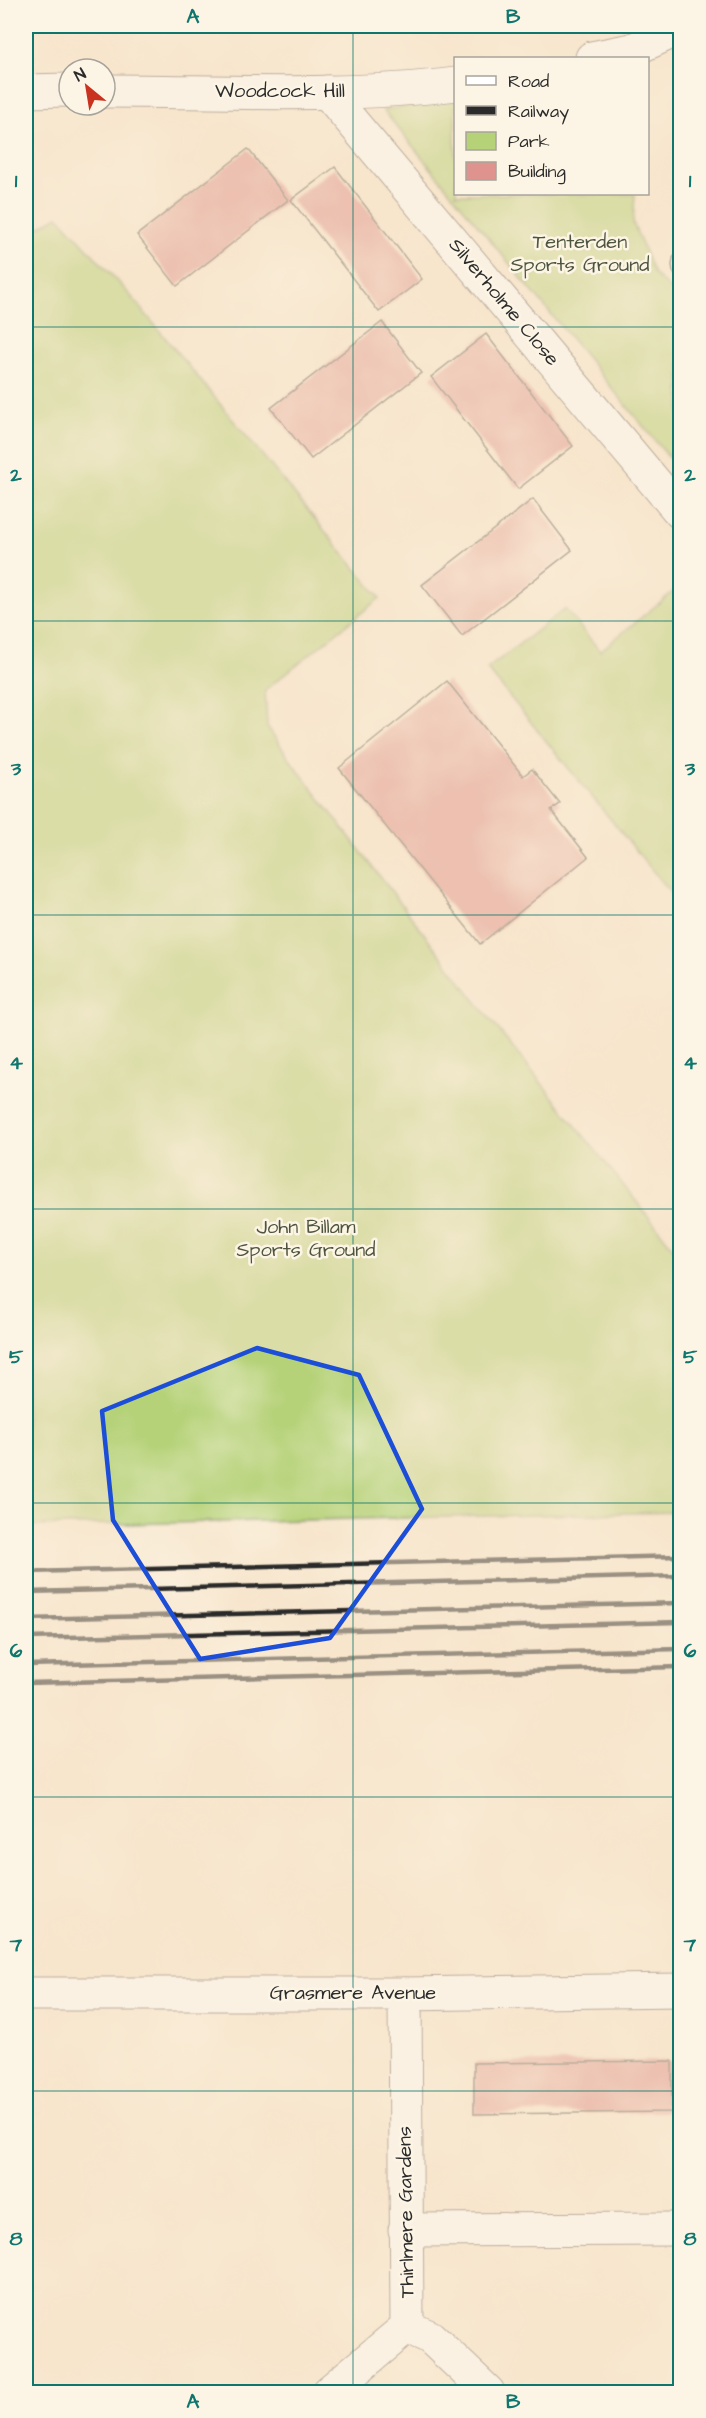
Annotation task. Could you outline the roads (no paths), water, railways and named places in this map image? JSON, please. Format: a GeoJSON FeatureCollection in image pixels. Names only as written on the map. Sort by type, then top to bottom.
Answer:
{"type":"FeatureCollection","features":[{"type":"Feature","properties":{"kind":"street"},"geometry":{"type":"LineString","coordinates":[[597,57],[632,50],[681,28]]}},
{"type":"Feature","properties":{"kind":"street","name":"Woodcock Hill"},"geometry":{"type":"LineString","coordinates":[[117,91],[327,92],[410,90],[454,84]]}},
{"type":"Feature","properties":{"kind":"street"},"geometry":{"type":"LineString","coordinates":[[26,91],[57,90]]}},
{"type":"Feature","properties":{"kind":"street","name":"Silverholme Close"},"geometry":{"type":"LineString","coordinates":[[327,92],[681,512]]}},
{"type":"Feature","properties":{"kind":"street","name":"Grasmere Avenue"},"geometry":{"type":"LineString","coordinates":[[26,1994],[405,1994],[681,1990]]}},
{"type":"Feature","properties":{"kind":"street","name":"Thirlmere Gardens"},"geometry":{"type":"LineString","coordinates":[[329,2392],[407,2327],[405,1994]]}},
{"type":"Feature","properties":{"kind":"street"},"geometry":{"type":"LineString","coordinates":[[405,2230],[681,2229]]}},
{"type":"Feature","properties":{"kind":"street"},"geometry":{"type":"LineString","coordinates":[[407,2327],[430,2337],[488,2392]]}},
{"type":"Feature","properties":{"kind":"railway"},"geometry":{"type":"LineString","coordinates":[[26,1572],[680,1556]]}},
{"type":"Feature","properties":{"kind":"railway"},"geometry":{"type":"LineString","coordinates":[[26,1592],[680,1576]]}},
{"type":"Feature","properties":{"kind":"railway"},"geometry":{"type":"LineString","coordinates":[[26,1619],[680,1603]]}},
{"type":"Feature","properties":{"kind":"railway"},"geometry":{"type":"LineString","coordinates":[[26,1638],[680,1622]]}},
{"type":"Feature","properties":{"kind":"railway"},"geometry":{"type":"LineString","coordinates":[[26,1665],[680,1649]]}},
{"type":"Feature","properties":{"kind":"railway"},"geometry":{"type":"LineString","coordinates":[[26,1683],[680,1667]]}},
{"type":"Feature","properties":{"kind":"park label","name":"Tenterden Sports Ground"},"geometry":{"type":"Point","coordinates":[580,254]}},
{"type":"Feature","properties":{"kind":"park label","name":"John Billam Sports Ground"},"geometry":{"type":"Point","coordinates":[306,1238]}}]}
